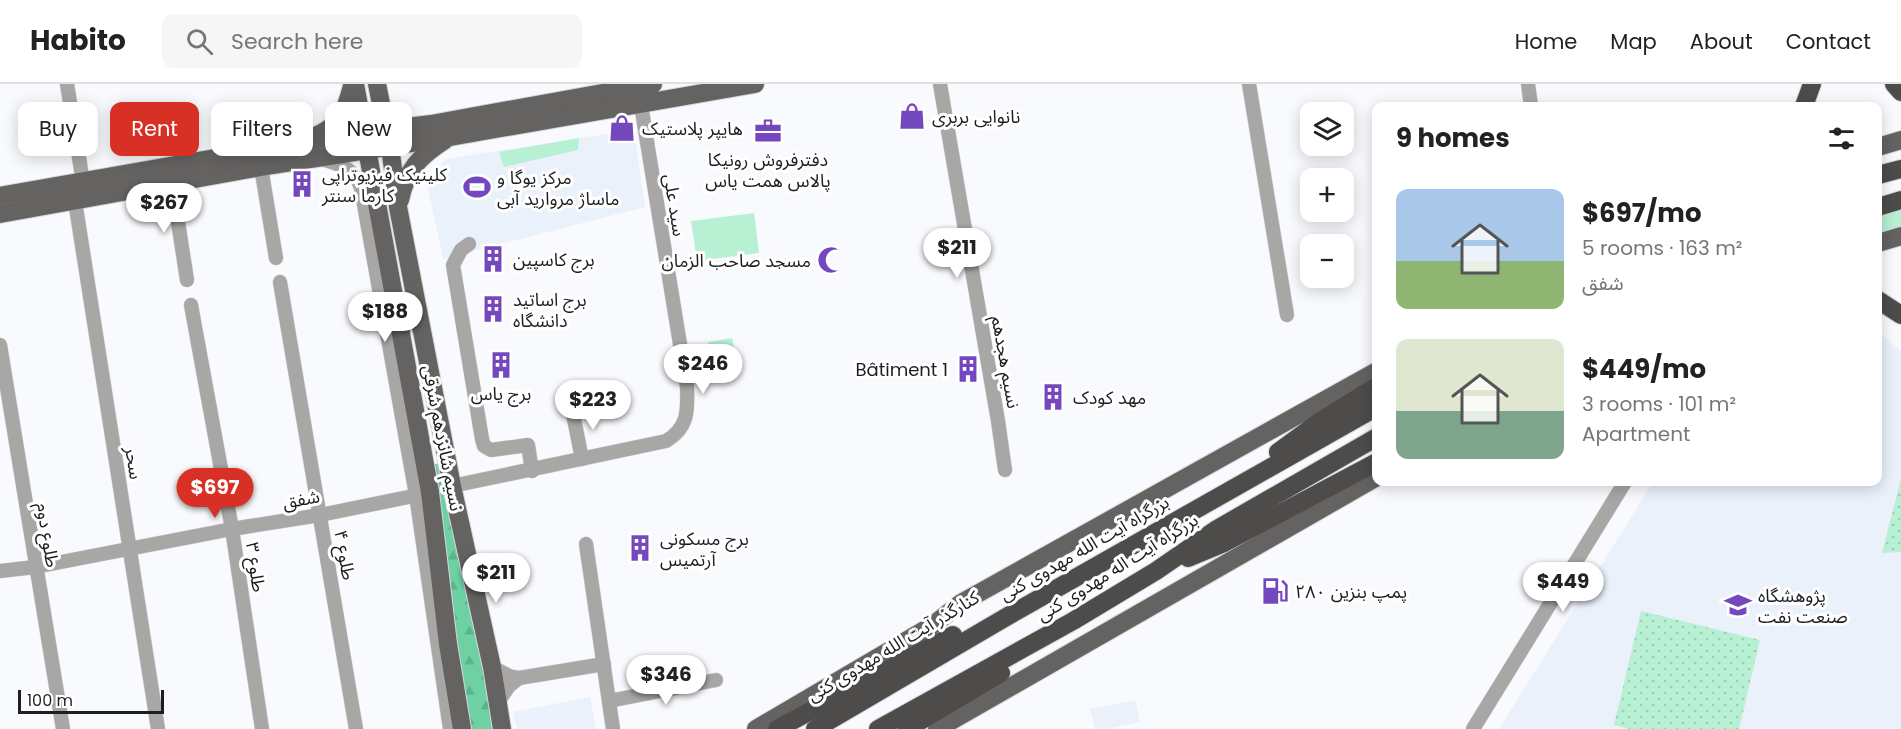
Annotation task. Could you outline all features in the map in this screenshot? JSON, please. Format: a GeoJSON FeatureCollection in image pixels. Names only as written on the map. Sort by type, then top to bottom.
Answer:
{"type":"FeatureCollection","features":[{"type":"Feature","properties":{"kind":"highway"},"geometry":{"type":"LineString","coordinates":[[1805,102],[1812,84]]}},
{"type":"Feature","properties":{"kind":"highway"},"geometry":{"type":"LineString","coordinates":[[1894,84],[1901,92]]}},
{"type":"Feature","properties":{"kind":"highway"},"geometry":{"type":"LineString","coordinates":[[1882,174],[1901,169]]}},
{"type":"Feature","properties":{"kind":"highway"},"geometry":{"type":"LineString","coordinates":[[1882,206],[1901,200]]}},
{"type":"Feature","properties":{"kind":"highway"},"geometry":{"type":"LineString","coordinates":[[1882,303],[1901,315]]}},
{"type":"Feature","properties":{"kind":"highway"},"geometry":{"type":"LineString","coordinates":[[1217,496],[1319,422],[1372,389]]}},
{"type":"Feature","properties":{"kind":"highway","name":"بزرگراه آیت الله مهدوی کنی"},"geometry":{"type":"LineString","coordinates":[[814,729],[1217,496],[1372,410]]}},
{"type":"Feature","properties":{"kind":"highway","name":"بزرگراه آیت اله مهدوی کنی"},"geometry":{"type":"LineString","coordinates":[[878,729],[1073,621],[1156,571],[1217,529],[1372,440]]}},
{"type":"Feature","properties":{"kind":"highway"},"geometry":{"type":"LineString","coordinates":[[1156,571],[1222,544],[1372,465]]}},
{"type":"Feature","properties":{"kind":"highway"},"geometry":{"type":"LineString","coordinates":[[777,729],[954,634],[1008,616]]}},
{"type":"Feature","properties":{"kind":"highway"},"geometry":{"type":"LineString","coordinates":[[907,729],[987,683],[1054,639],[1073,621]]}},
{"type":"Feature","properties":{"kind":"main road"},"geometry":{"type":"LineString","coordinates":[[313,137],[337,123],[347,108],[354,84]]}},
{"type":"Feature","properties":{"kind":"main road","name":"نسیم شانزدهم شرقی"},"geometry":{"type":"LineString","coordinates":[[354,84],[358,102]]}},
{"type":"Feature","properties":{"kind":"main road"},"geometry":{"type":"LineString","coordinates":[[377,84],[392,108],[399,114],[431,124]]}},
{"type":"Feature","properties":{"kind":"main road","name":"نسیم شانزدهم شرقی"},"geometry":{"type":"LineString","coordinates":[[377,84],[381,102]]}},
{"type":"Feature","properties":{"kind":"main road"},"geometry":{"type":"LineString","coordinates":[[412,126],[653,84]]}},
{"type":"Feature","properties":{"kind":"main road"},"geometry":{"type":"LineString","coordinates":[[412,143],[755,84]]}},
{"type":"Feature","properties":{"kind":"main road"},"geometry":{"type":"LineString","coordinates":[[398,207],[407,176],[415,165],[424,153],[449,137]]}},
{"type":"Feature","properties":{"kind":"main road"},"geometry":{"type":"LineString","coordinates":[[1882,146],[1901,140]]}},
{"type":"Feature","properties":{"kind":"main road"},"geometry":{"type":"LineString","coordinates":[[0,196],[229,156]]}},
{"type":"Feature","properties":{"kind":"main road"},"geometry":{"type":"LineString","coordinates":[[0,214],[325,156]]}},
{"type":"Feature","properties":{"kind":"main road","name":"نسیم شانزدهم شرقی"},"geometry":{"type":"LineString","coordinates":[[369,156],[462,729]]}},
{"type":"Feature","properties":{"kind":"main road","name":"نسیم شانزدهم شرقی"},"geometry":{"type":"LineString","coordinates":[[391,156],[398,207],[452,486],[492,667],[502,729]]}},
{"type":"Feature","properties":{"kind":"main road"},"geometry":{"type":"LineString","coordinates":[[383,236],[386,229],[392,226],[398,227],[403,232]]}},
{"type":"Feature","properties":{"kind":"main road"},"geometry":{"type":"LineString","coordinates":[[1882,242],[1901,236]]}},
{"type":"Feature","properties":{"kind":"main road","name":"کنارگذر آیت الله مهدوی کنی"},"geometry":{"type":"LineString","coordinates":[[756,729],[933,625],[962,603],[1372,374]]}},
{"type":"Feature","properties":{"kind":"main road"},"geometry":{"type":"LineString","coordinates":[[937,729],[1372,480]]}},
{"type":"Feature","properties":{"kind":"street"},"geometry":{"type":"LineString","coordinates":[[67,84],[83,182]]}},
{"type":"Feature","properties":{"kind":"street","name":"نسیم هجدهم"},"geometry":{"type":"LineString","coordinates":[[940,84],[1005,470]]}},
{"type":"Feature","properties":{"kind":"street"},"geometry":{"type":"LineString","coordinates":[[1249,84],[1287,315]]}},
{"type":"Feature","properties":{"kind":"street"},"geometry":{"type":"LineString","coordinates":[[1528,84],[1530,102]]}},
{"type":"Feature","properties":{"kind":"street","name":"سید علی"},"geometry":{"type":"LineString","coordinates":[[452,486],[666,441],[682,428],[688,407],[687,387],[641,105]]}},
{"type":"Feature","properties":{"kind":"street"},"geometry":{"type":"LineString","coordinates":[[319,158],[345,167],[355,176],[361,188],[423,494],[450,729]]}},
{"type":"Feature","properties":{"kind":"street"},"geometry":{"type":"LineString","coordinates":[[261,167],[276,258]]}},
{"type":"Feature","properties":{"kind":"street"},"geometry":{"type":"LineString","coordinates":[[172,183],[187,280]]}},
{"type":"Feature","properties":{"kind":"street","name":"سحر"},"geometry":{"type":"LineString","coordinates":[[75,201],[158,729]]}},
{"type":"Feature","properties":{"kind":"street"},"geometry":{"type":"LineString","coordinates":[[468,244],[461,250],[453,265],[482,439],[484,446],[491,450],[528,445],[532,471]]}},
{"type":"Feature","properties":{"kind":"street","name":"طلوع ۴"},"geometry":{"type":"LineString","coordinates":[[280,282],[356,729]]}},
{"type":"Feature","properties":{"kind":"street","name":"طلوع ۳"},"geometry":{"type":"LineString","coordinates":[[191,305],[232,529],[262,729]]}},
{"type":"Feature","properties":{"kind":"street","name":"طلوع دوم"},"geometry":{"type":"LineString","coordinates":[[0,345],[63,729]]}},
{"type":"Feature","properties":{"kind":"street"},"geometry":{"type":"LineString","coordinates":[[572,409],[582,459]]}},
{"type":"Feature","properties":{"kind":"street"},"geometry":{"type":"LineString","coordinates":[[1473,729],[1623,486]]}},
{"type":"Feature","properties":{"kind":"street","name":"شفق"},"geometry":{"type":"LineString","coordinates":[[0,571],[35,567],[423,494]]}},
{"type":"Feature","properties":{"kind":"street"},"geometry":{"type":"LineString","coordinates":[[586,544],[613,729]]}},
{"type":"Feature","properties":{"kind":"street"},"geometry":{"type":"LineString","coordinates":[[492,667],[508,676],[519,678],[604,664]]}},
{"type":"Feature","properties":{"kind":"street"},"geometry":{"type":"LineString","coordinates":[[498,702],[509,686],[519,678]]}},
{"type":"Feature","properties":{"kind":"street"},"geometry":{"type":"LineString","coordinates":[[609,701],[716,680]]}},
{"type":"Feature","properties":{"kind":"shaded area"},"geometry":{"type":"Polygon","coordinates":[[[634,130],[645,207],[443,259],[427,184],[445,159],[634,130]]]}},
{"type":"Feature","properties":{"kind":"shaded area","name":"پژوهشگاه صنعت نفت"},"geometry":{"type":"Polygon","coordinates":[[[1882,334],[1901,351],[1901,729],[1499,729],[1651,486],[1882,486],[1882,334]]]}},
{"type":"Feature","properties":{"kind":"shaded area"},"geometry":{"type":"Polygon","coordinates":[[[590,697],[596,729],[517,729],[513,712],[590,697]]]}},
{"type":"Feature","properties":{"kind":"shaded area"},"geometry":{"type":"Polygon","coordinates":[[[1135,700],[1140,722],[1095,729],[1090,709],[1135,700]]]}},
{"type":"Feature","properties":{"kind":"green space"},"geometry":{"type":"Polygon","coordinates":[[[579,138],[578,150],[504,167],[499,152],[579,138]]]}},
{"type":"Feature","properties":{"kind":"green space"},"geometry":{"type":"Polygon","coordinates":[[[1901,210],[1901,227],[1882,233],[1882,215],[1901,210]]]}},
{"type":"Feature","properties":{"kind":"green space"},"geometry":{"type":"Polygon","coordinates":[[[754,213],[759,253],[697,261],[691,221],[754,213]]]}},
{"type":"Feature","properties":{"kind":"green space"},"geometry":{"type":"Polygon","coordinates":[[[732,338],[739,371],[714,376],[708,342],[732,338]]]}},
{"type":"Feature","properties":{"kind":"green space"},"geometry":{"type":"Polygon","coordinates":[[[441,463],[468,583],[495,729],[469,729],[435,464],[441,463]]]}},
{"type":"Feature","properties":{"kind":"green space"},"geometry":{"type":"Polygon","coordinates":[[[1901,479],[1901,552],[1882,553],[1901,479]]]}},
{"type":"Feature","properties":{"kind":"green space"},"geometry":{"type":"Polygon","coordinates":[[[1641,611],[1760,640],[1739,729],[1630,729],[1614,725],[1641,611]]]}},
{"type":"Feature","properties":{"kind":"place","name":"نانوایی بربری"},"geometry":{"type":"Point","coordinates":[912,116]}},
{"type":"Feature","properties":{"kind":"place","name":"هایپر پلاستیک"},"geometry":{"type":"Point","coordinates":[622,128]}},
{"type":"Feature","properties":{"kind":"place","name":"دفترفروش رونیکا پالاس همت یاس"},"geometry":{"type":"Point","coordinates":[768,131]}},
{"type":"Feature","properties":{"kind":"place","name":"کلینیک فیزیوتراپی کارما سنتر"},"geometry":{"type":"Point","coordinates":[302,184]}},
{"type":"Feature","properties":{"kind":"place","name":"مرکز یوگا و ماساژ مروارید آبی"},"geometry":{"type":"Point","coordinates":[477,187]}},
{"type":"Feature","properties":{"kind":"place","name":"برج کاسپین"},"geometry":{"type":"Point","coordinates":[493,259]}},
{"type":"Feature","properties":{"kind":"place","name":"مسجد صاحب الزمان"},"geometry":{"type":"Point","coordinates":[831,260]}},
{"type":"Feature","properties":{"kind":"place","name":"برج اساتید دانشگاه"},"geometry":{"type":"Point","coordinates":[493,309]}},
{"type":"Feature","properties":{"kind":"place","name":"برج یاس"},"geometry":{"type":"Point","coordinates":[501,365]}},
{"type":"Feature","properties":{"kind":"place","name":"Bâtiment 1"},"geometry":{"type":"Point","coordinates":[968,369]}},
{"type":"Feature","properties":{"kind":"place","name":"مهد کودک"},"geometry":{"type":"Point","coordinates":[1053,397]}},
{"type":"Feature","properties":{"kind":"place","name":"برج مسکونی آرتمیس"},"geometry":{"type":"Point","coordinates":[640,548]}},
{"type":"Feature","properties":{"kind":"place","name":"پمپ بنزین ۲۸۰"},"geometry":{"type":"Point","coordinates":[1275,591]}},
{"type":"Feature","properties":{"kind":"place","name":"پژوهشگاه صنعت نفت"},"geometry":{"type":"Point","coordinates":[1738,605]}}]}
